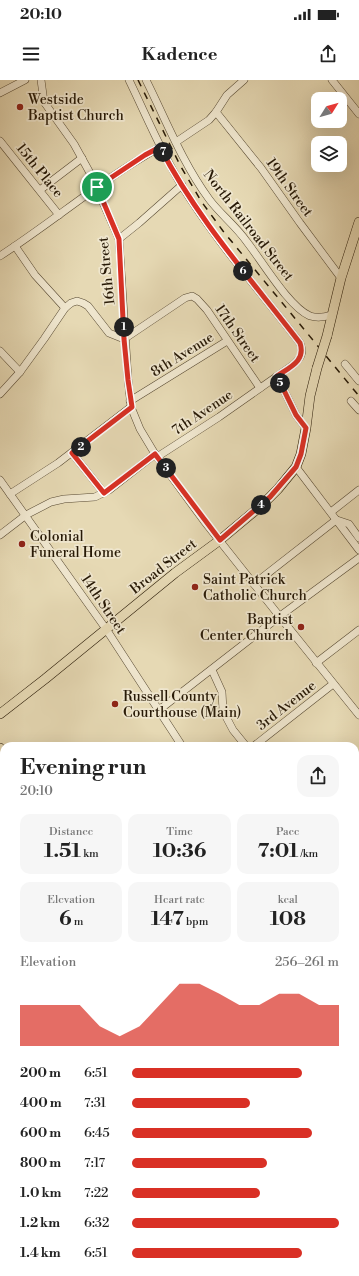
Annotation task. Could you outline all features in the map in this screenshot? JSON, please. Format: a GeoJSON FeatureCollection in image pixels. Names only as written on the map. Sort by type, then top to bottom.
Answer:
{"type":"FeatureCollection","features":[{"type":"Feature","properties":{"kind":"main road","name":"Broad Street"},"geometry":{"type":"LineString","coordinates":[[0,714],[22,698],[176,573],[220,540],[270,497],[296,467],[301,454],[310,396],[317,368],[327,336],[341,278],[356,243],[359,222]]}},
{"type":"Feature","properties":{"kind":"street"},"geometry":{"type":"LineString","coordinates":[[0,93],[25,80]]}},
{"type":"Feature","properties":{"kind":"street","name":"16th Street"},"geometry":{"type":"LineString","coordinates":[[41,80],[44,102],[82,158],[97,187],[119,239],[124,339],[131,404],[140,429],[156,455],[220,540],[316,663],[359,715]]}},
{"type":"Feature","properties":{"kind":"street"},"geometry":{"type":"LineString","coordinates":[[119,239],[182,185],[160,147],[129,80]]}},
{"type":"Feature","properties":{"kind":"street","name":"North Railroad Street"},"geometry":{"type":"LineString","coordinates":[[146,80],[184,158],[210,200],[246,240],[274,279],[296,305],[304,312],[315,317],[331,316]]}},
{"type":"Feature","properties":{"kind":"street"},"geometry":{"type":"LineString","coordinates":[[176,142],[209,120],[216,112],[227,94],[244,80]]}},
{"type":"Feature","properties":{"kind":"street"},"geometry":{"type":"LineString","coordinates":[[332,80],[359,114]]}},
{"type":"Feature","properties":{"kind":"street","name":"19th Street"},"geometry":{"type":"LineString","coordinates":[[216,112],[261,168],[341,278]]}},
{"type":"Feature","properties":{"kind":"street","name":"15th Place"},"geometry":{"type":"LineString","coordinates":[[0,141],[59,215]]}},
{"type":"Feature","properties":{"kind":"street"},"geometry":{"type":"LineString","coordinates":[[0,256],[97,187],[145,155],[160,147]]}},
{"type":"Feature","properties":{"kind":"street"},"geometry":{"type":"LineString","coordinates":[[40,190],[82,158]]}},
{"type":"Feature","properties":{"kind":"street","name":"7th Avenue"},"geometry":{"type":"LineString","coordinates":[[0,535],[26,515],[56,500],[90,498],[104,493],[156,455],[219,417],[298,361],[301,356],[302,349],[300,343],[216,236],[182,185]]}},
{"type":"Feature","properties":{"kind":"street"},"geometry":{"type":"LineString","coordinates":[[15,246],[35,275],[65,308]]}},
{"type":"Feature","properties":{"kind":"street","name":"17th Street"},"geometry":{"type":"LineString","coordinates":[[124,339],[185,298],[192,296],[197,299],[207,310],[260,388]]}},
{"type":"Feature","properties":{"kind":"street"},"geometry":{"type":"LineString","coordinates":[[0,394],[20,372],[65,308],[71,303],[77,301],[83,303],[94,311],[109,333],[124,339]]}},
{"type":"Feature","properties":{"kind":"street","name":"8th Avenue"},"geometry":{"type":"LineString","coordinates":[[10,494],[72,453],[131,404],[227,341]]}},
{"type":"Feature","properties":{"kind":"street"},"geometry":{"type":"LineString","coordinates":[[0,351],[20,372]]}},
{"type":"Feature","properties":{"kind":"street"},"geometry":{"type":"LineString","coordinates":[[345,364],[359,381]]}},
{"type":"Feature","properties":{"kind":"street"},"geometry":{"type":"LineString","coordinates":[[277,376],[296,415],[306,428]]}},
{"type":"Feature","properties":{"kind":"street"},"geometry":{"type":"LineString","coordinates":[[351,401],[359,410]]}},
{"type":"Feature","properties":{"kind":"street"},"geometry":{"type":"LineString","coordinates":[[72,453],[104,493]]}},
{"type":"Feature","properties":{"kind":"street"},"geometry":{"type":"LineString","coordinates":[[296,467],[359,550]]}},
{"type":"Feature","properties":{"kind":"street","name":"14th Street"},"geometry":{"type":"LineString","coordinates":[[0,480],[106,629],[179,742]]}},
{"type":"Feature","properties":{"kind":"street"},"geometry":{"type":"LineString","coordinates":[[331,512],[359,490]]}},
{"type":"Feature","properties":{"kind":"street"},"geometry":{"type":"LineString","coordinates":[[336,520],[349,524],[359,538]]}},
{"type":"Feature","properties":{"kind":"street"},"geometry":{"type":"LineString","coordinates":[[254,584],[336,520]]}},
{"type":"Feature","properties":{"kind":"street"},"geometry":{"type":"LineString","coordinates":[[159,710],[280,616],[359,558]]}},
{"type":"Feature","properties":{"kind":"street"},"geometry":{"type":"LineString","coordinates":[[316,663],[359,630]]}},
{"type":"Feature","properties":{"kind":"street"},"geometry":{"type":"LineString","coordinates":[[212,670],[220,684],[223,711],[228,721],[243,742]]}},
{"type":"Feature","properties":{"kind":"street","name":"3rd Avenue"},"geometry":{"type":"LineString","coordinates":[[259,742],[334,684]]}},
{"type":"Feature","properties":{"kind":"railway"},"geometry":{"type":"LineString","coordinates":[[138,80],[180,165],[201,201],[223,231],[359,396]]}},
{"type":"Feature","properties":{"kind":"place","name":"Westside Baptist Church"},"geometry":{"type":"Point","coordinates":[20,107]}},
{"type":"Feature","properties":{"kind":"place","name":"Colonial Funeral Home"},"geometry":{"type":"Point","coordinates":[22,544]}},
{"type":"Feature","properties":{"kind":"place","name":"Saint Patrick Catholic Church"},"geometry":{"type":"Point","coordinates":[195,587]}},
{"type":"Feature","properties":{"kind":"place","name":"Baptist Center Church"},"geometry":{"type":"Point","coordinates":[301,627]}},
{"type":"Feature","properties":{"kind":"place","name":"Russell County Courthouse (Main)"},"geometry":{"type":"Point","coordinates":[115,704]}},
{"type":"Feature","properties":{"kind":"route"},"geometry":{"type":"LineString","coordinates":[[160,147],[173,171],[216,236],[300,343],[302,349],[301,356],[298,361],[277,376],[296,415],[306,428],[301,454],[296,467],[278,489],[262,505],[220,540],[204,521],[155,454],[104,493],[90,478],[72,453],[132,407],[130,401],[124,339],[119,239],[97,187],[145,155],[160,147]]}}]}
